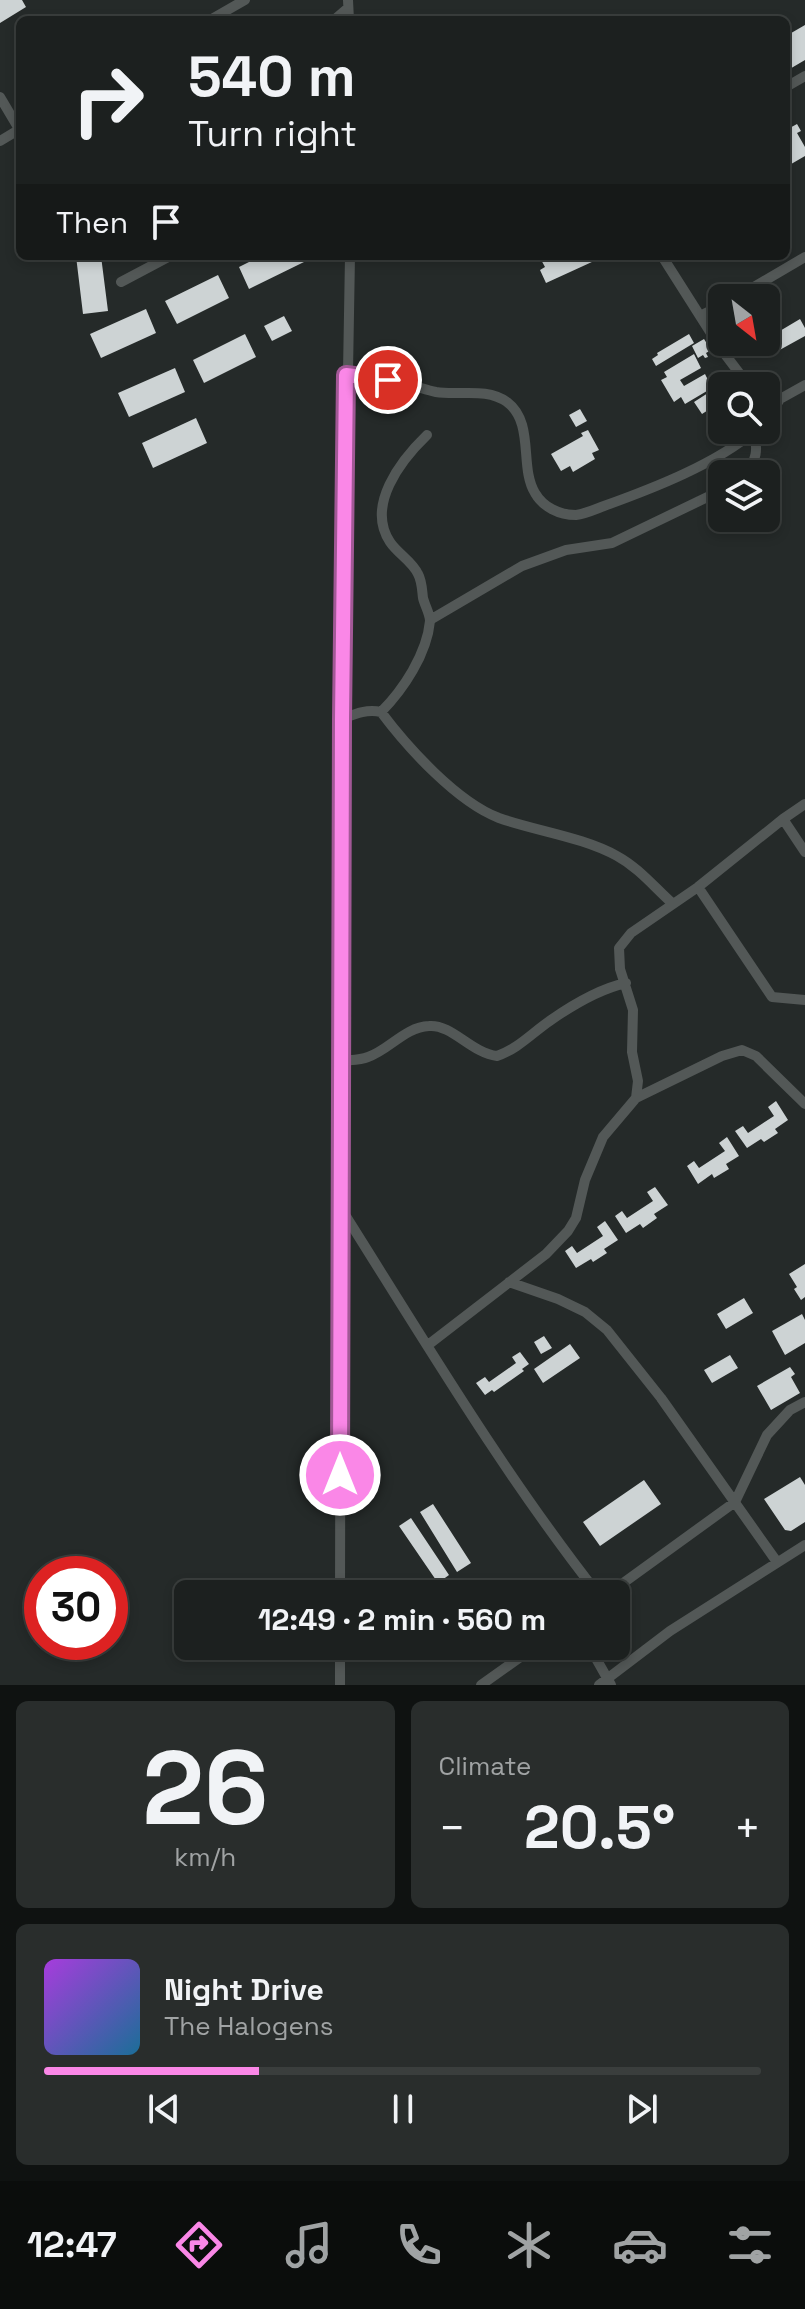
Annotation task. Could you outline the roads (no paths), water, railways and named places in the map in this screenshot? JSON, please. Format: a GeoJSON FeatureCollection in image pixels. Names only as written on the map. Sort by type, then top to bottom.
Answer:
{"type":"FeatureCollection","features":[{"type":"Feature","properties":{"kind":"street"},"geometry":{"type":"LineString","coordinates":[[217,16],[245,0]]}},
{"type":"Feature","properties":{"kind":"street"},"geometry":{"type":"LineString","coordinates":[[0,97],[16,123]]}},
{"type":"Feature","properties":{"kind":"street"},"geometry":{"type":"LineString","coordinates":[[759,284],[805,257]]}},
{"type":"Feature","properties":{"kind":"street"},"geometry":{"type":"LineString","coordinates":[[121,282],[162,260]]}},
{"type":"Feature","properties":{"kind":"street"},"geometry":{"type":"LineString","coordinates":[[340,1580],[342,719],[350,260]]}},
{"type":"Feature","properties":{"kind":"street"},"geometry":{"type":"LineString","coordinates":[[665,260],[739,372]]}},
{"type":"Feature","properties":{"kind":"street"},"geometry":{"type":"LineString","coordinates":[[700,316],[708,312]]}},
{"type":"Feature","properties":{"kind":"street"},"geometry":{"type":"LineString","coordinates":[[346,375],[388,380],[433,392],[489,394],[504,400],[520,420],[533,491],[547,507],[562,513],[578,515],[632,496],[737,444]]}},
{"type":"Feature","properties":{"kind":"street"},"geometry":{"type":"LineString","coordinates":[[780,399],[805,385]]}},
{"type":"Feature","properties":{"kind":"street"},"geometry":{"type":"LineString","coordinates":[[381,712],[393,701],[410,673],[424,645],[430,620],[419,576],[389,541],[380,521],[386,492],[412,449],[427,435]]}},
{"type":"Feature","properties":{"kind":"street"},"geometry":{"type":"LineString","coordinates":[[430,620],[522,566],[566,550],[612,543],[708,497]]}},
{"type":"Feature","properties":{"kind":"street"},"geometry":{"type":"LineString","coordinates":[[342,719],[371,710],[381,712],[412,753],[475,805],[497,817],[612,853],[638,869],[673,904]]}},
{"type":"Feature","properties":{"kind":"street"},"geometry":{"type":"LineString","coordinates":[[636,1098],[638,1081],[632,1052],[633,1010],[620,969],[619,948],[631,933],[698,887],[805,804]]}},
{"type":"Feature","properties":{"kind":"street"},"geometry":{"type":"LineString","coordinates":[[783,819],[805,852]]}},
{"type":"Feature","properties":{"kind":"street"},"geometry":{"type":"LineString","coordinates":[[698,887],[772,997],[805,1000]]}},
{"type":"Feature","properties":{"kind":"street"},"geometry":{"type":"LineString","coordinates":[[343,1061],[367,1057],[415,1029],[429,1026],[439,1026],[470,1047],[497,1056],[590,996],[626,983]]}},
{"type":"Feature","properties":{"kind":"street"},"geometry":{"type":"LineString","coordinates":[[428,1345],[546,1254],[568,1231],[576,1218],[585,1180],[603,1137],[636,1098],[722,1056],[742,1050],[756,1056],[805,1104]]}},
{"type":"Feature","properties":{"kind":"street"},"geometry":{"type":"LineString","coordinates":[[340,1208],[522,1491],[588,1580]]}},
{"type":"Feature","properties":{"kind":"street"},"geometry":{"type":"LineString","coordinates":[[509,1282],[585,1312],[607,1330],[633,1361],[777,1562]]}},
{"type":"Feature","properties":{"kind":"street"},"geometry":{"type":"LineString","coordinates":[[627,1580],[735,1502],[767,1435],[790,1410],[805,1402]]}},
{"type":"Feature","properties":{"kind":"street"},"geometry":{"type":"LineString","coordinates":[[595,1660],[606,1683],[670,1631],[805,1545]]}},
{"type":"Feature","properties":{"kind":"street"},"geometry":{"type":"LineString","coordinates":[[340,1660],[340,1685]]}},
{"type":"Feature","properties":{"kind":"street"},"geometry":{"type":"LineString","coordinates":[[481,1685],[516,1660]]}}]}
